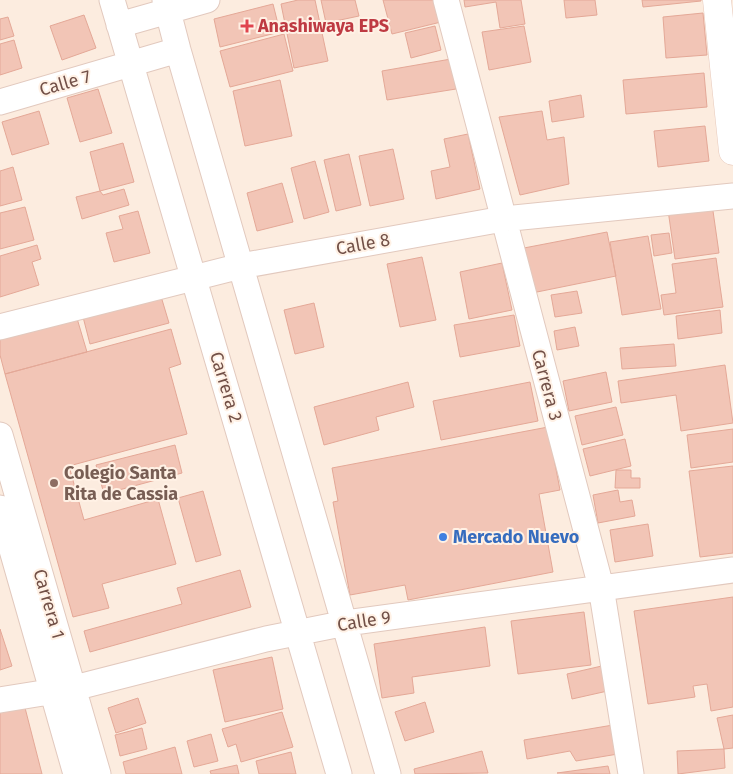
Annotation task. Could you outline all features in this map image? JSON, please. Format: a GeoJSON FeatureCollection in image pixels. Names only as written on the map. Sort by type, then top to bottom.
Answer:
{"type":"FeatureCollection","features":[{"type":"Feature","properties":{"kind":"street","name":"Carrera 2"},"geometry":{"type":"LineString","coordinates":[[112,0],[299,632],[339,774]]}},
{"type":"Feature","properties":{"kind":"street"},"geometry":{"type":"LineString","coordinates":[[119,25],[167,5],[207,0]]}},
{"type":"Feature","properties":{"kind":"street","name":"Carrera 3"},"geometry":{"type":"LineString","coordinates":[[446,0],[600,587],[631,774]]}},
{"type":"Feature","properties":{"kind":"street"},"geometry":{"type":"LineString","coordinates":[[717,0],[733,151]]}},
{"type":"Feature","properties":{"kind":"street"},"geometry":{"type":"LineString","coordinates":[[167,5],[178,50],[346,623],[388,774]]}},
{"type":"Feature","properties":{"kind":"street","name":"Calle 7"},"geometry":{"type":"LineString","coordinates":[[0,102],[178,50]]}},
{"type":"Feature","properties":{"kind":"street","name":"Calle 8"},"geometry":{"type":"LineString","coordinates":[[0,327],[193,276],[503,219],[733,196]]}},
{"type":"Feature","properties":{"kind":"street","name":"Carrera 1"},"geometry":{"type":"LineString","coordinates":[[0,435],[64,691],[76,774]]}},
{"type":"Feature","properties":{"kind":"street","name":"Carrera 1"},"geometry":{"type":"LineString","coordinates":[[0,508],[64,691],[98,774]]}},
{"type":"Feature","properties":{"kind":"street","name":"Calle 9"},"geometry":{"type":"LineString","coordinates":[[0,700],[64,691],[299,632],[346,623],[733,570]]}},
{"type":"Feature","properties":{"kind":"building"},"geometry":{"type":"Polygon","coordinates":[[[298,0],[315,0],[328,61],[294,68],[281,4],[298,0]]]}},
{"type":"Feature","properties":{"kind":"building"},"geometry":{"type":"Polygon","coordinates":[[[321,0],[355,0],[359,16],[326,23],[321,0]]]}},
{"type":"Feature","properties":{"kind":"building"},"geometry":{"type":"Polygon","coordinates":[[[383,0],[435,0],[441,22],[392,34],[383,0]]]}},
{"type":"Feature","properties":{"kind":"building"},"geometry":{"type":"Polygon","coordinates":[[[464,0],[521,0],[525,24],[500,28],[496,2],[465,7],[464,0]]]}},
{"type":"Feature","properties":{"kind":"building"},"geometry":{"type":"Polygon","coordinates":[[[564,0],[595,0],[597,15],[566,18],[564,0]]]}},
{"type":"Feature","properties":{"kind":"building"},"geometry":{"type":"Polygon","coordinates":[[[642,0],[701,0],[701,1],[643,7],[642,0]]]}},
{"type":"Feature","properties":{"kind":"building","name":"Anashiwaya EPS"},"geometry":{"type":"Polygon","coordinates":[[[273,4],[280,32],[220,47],[214,19],[273,4]]]}},
{"type":"Feature","properties":{"kind":"building"},"geometry":{"type":"Polygon","coordinates":[[[703,13],[707,55],[666,58],[663,17],[703,13]]]}},
{"type":"Feature","properties":{"kind":"building"},"geometry":{"type":"Polygon","coordinates":[[[84,15],[96,48],[62,60],[50,26],[84,15]]]}},
{"type":"Feature","properties":{"kind":"building"},"geometry":{"type":"Polygon","coordinates":[[[8,17],[14,36],[0,40],[0,19],[8,17]]]}},
{"type":"Feature","properties":{"kind":"building"},"geometry":{"type":"Polygon","coordinates":[[[435,26],[441,50],[411,58],[405,33],[435,26]]]}},
{"type":"Feature","properties":{"kind":"building"},"geometry":{"type":"Polygon","coordinates":[[[524,26],[531,62],[489,70],[482,32],[524,26]]]}},
{"type":"Feature","properties":{"kind":"building"},"geometry":{"type":"Polygon","coordinates":[[[284,34],[293,71],[230,87],[220,51],[284,34]]]}},
{"type":"Feature","properties":{"kind":"building"},"geometry":{"type":"Polygon","coordinates":[[[14,40],[22,68],[0,75],[0,44],[14,40]]]}},
{"type":"Feature","properties":{"kind":"building"},"geometry":{"type":"Polygon","coordinates":[[[451,59],[456,89],[387,100],[382,71],[451,59]]]}},
{"type":"Feature","properties":{"kind":"building"},"geometry":{"type":"Polygon","coordinates":[[[704,73],[707,107],[626,114],[623,80],[704,73]]]}},
{"type":"Feature","properties":{"kind":"building"},"geometry":{"type":"Polygon","coordinates":[[[280,80],[292,136],[245,146],[233,91],[280,80]]]}},
{"type":"Feature","properties":{"kind":"building"},"geometry":{"type":"Polygon","coordinates":[[[98,89],[112,133],[80,142],[67,98],[98,89]]]}},
{"type":"Feature","properties":{"kind":"building"},"geometry":{"type":"Polygon","coordinates":[[[581,95],[584,117],[552,122],[549,101],[581,95]]]}},
{"type":"Feature","properties":{"kind":"building"},"geometry":{"type":"Polygon","coordinates":[[[39,111],[49,144],[12,155],[2,122],[39,111]]]}},
{"type":"Feature","properties":{"kind":"building"},"geometry":{"type":"Polygon","coordinates":[[[542,111],[547,140],[564,137],[569,184],[520,195],[499,117],[542,111]]]}},
{"type":"Feature","properties":{"kind":"building"},"geometry":{"type":"Polygon","coordinates":[[[705,126],[709,161],[658,167],[654,131],[705,126]]]}},
{"type":"Feature","properties":{"kind":"building"},"geometry":{"type":"Polygon","coordinates":[[[468,134],[480,189],[436,199],[431,171],[450,167],[444,139],[468,134]]]}},
{"type":"Feature","properties":{"kind":"building"},"geometry":{"type":"Polygon","coordinates":[[[123,143],[134,182],[100,191],[90,152],[123,143]]]}},
{"type":"Feature","properties":{"kind":"building"},"geometry":{"type":"Polygon","coordinates":[[[393,149],[404,199],[370,206],[359,156],[393,149]]]}},
{"type":"Feature","properties":{"kind":"building"},"geometry":{"type":"Polygon","coordinates":[[[349,154],[361,205],[336,211],[324,160],[349,154]]]}},
{"type":"Feature","properties":{"kind":"building"},"geometry":{"type":"Polygon","coordinates":[[[315,161],[329,212],[304,219],[291,168],[315,161]]]}},
{"type":"Feature","properties":{"kind":"building"},"geometry":{"type":"Polygon","coordinates":[[[13,167],[22,200],[0,206],[0,171],[13,167]]]}},
{"type":"Feature","properties":{"kind":"building"},"geometry":{"type":"Polygon","coordinates":[[[282,183],[293,222],[257,231],[247,193],[282,183]]]}},
{"type":"Feature","properties":{"kind":"building"},"geometry":{"type":"Polygon","coordinates":[[[124,189],[129,205],[82,219],[76,197],[100,191],[103,195],[124,189]]]}},
{"type":"Feature","properties":{"kind":"building"},"geometry":{"type":"Polygon","coordinates":[[[712,204],[719,253],[675,259],[668,210],[712,204]]]}},
{"type":"Feature","properties":{"kind":"building"},"geometry":{"type":"Polygon","coordinates":[[[25,207],[34,240],[0,249],[0,213],[25,207]]]}},
{"type":"Feature","properties":{"kind":"building"},"geometry":{"type":"Polygon","coordinates":[[[138,211],[150,253],[114,262],[106,233],[123,229],[119,216],[138,211]]]}},
{"type":"Feature","properties":{"kind":"building"},"geometry":{"type":"Polygon","coordinates":[[[607,232],[616,276],[532,293],[524,248],[607,232]]]}},
{"type":"Feature","properties":{"kind":"building"},"geometry":{"type":"Polygon","coordinates":[[[669,233],[672,253],[654,256],[651,235],[669,233]]]}},
{"type":"Feature","properties":{"kind":"building"},"geometry":{"type":"Polygon","coordinates":[[[648,236],[661,309],[622,315],[610,242],[648,236]]]}},
{"type":"Feature","properties":{"kind":"building"},"geometry":{"type":"Polygon","coordinates":[[[37,245],[41,259],[32,262],[39,285],[0,297],[0,256],[37,245]]]}},
{"type":"Feature","properties":{"kind":"building"},"geometry":{"type":"Polygon","coordinates":[[[422,257],[436,320],[400,327],[387,264],[422,257]]]}},
{"type":"Feature","properties":{"kind":"building"},"geometry":{"type":"Polygon","coordinates":[[[716,258],[723,307],[664,315],[661,295],[676,293],[672,264],[716,258]]]}},
{"type":"Feature","properties":{"kind":"building"},"geometry":{"type":"Polygon","coordinates":[[[502,263],[512,310],[469,319],[460,272],[502,263]]]}},
{"type":"Feature","properties":{"kind":"building"},"geometry":{"type":"Polygon","coordinates":[[[577,291],[582,313],[555,317],[551,295],[577,291]]]}},
{"type":"Feature","properties":{"kind":"building"},"geometry":{"type":"Polygon","coordinates":[[[160,293],[169,323],[90,344],[82,313],[160,293]]]}},
{"type":"Feature","properties":{"kind":"building"},"geometry":{"type":"Polygon","coordinates":[[[314,303],[324,347],[295,354],[284,310],[314,303]]]}},
{"type":"Feature","properties":{"kind":"building"},"geometry":{"type":"Polygon","coordinates":[[[720,310],[722,333],[678,339],[676,316],[720,310]]]}},
{"type":"Feature","properties":{"kind":"building"},"geometry":{"type":"Polygon","coordinates":[[[76,315],[87,352],[5,374],[0,355],[0,336],[76,315]]]}},
{"type":"Feature","properties":{"kind":"building"},"geometry":{"type":"Polygon","coordinates":[[[514,315],[520,346],[460,357],[454,325],[514,315]]]}},
{"type":"Feature","properties":{"kind":"building"},"geometry":{"type":"Polygon","coordinates":[[[575,327],[579,346],[557,350],[554,331],[575,327]]]}},
{"type":"Feature","properties":{"kind":"building","name":"Colegio Santa Rita de Cassia"},"geometry":{"type":"Polygon","coordinates":[[[171,329],[181,364],[169,368],[187,434],[69,466],[84,520],[158,499],[176,564],[102,584],[109,608],[73,617],[5,374],[171,329]]]}},
{"type":"Feature","properties":{"kind":"building"},"geometry":{"type":"Polygon","coordinates":[[[674,344],[676,366],[622,369],[620,348],[674,344]]]}},
{"type":"Feature","properties":{"kind":"building"},"geometry":{"type":"Polygon","coordinates":[[[725,365],[733,423],[681,431],[676,395],[621,403],[618,381],[725,365]]]}},
{"type":"Feature","properties":{"kind":"building"},"geometry":{"type":"Polygon","coordinates":[[[606,372],[612,402],[569,411],[563,381],[606,372]]]}},
{"type":"Feature","properties":{"kind":"building"},"geometry":{"type":"Polygon","coordinates":[[[408,382],[414,407],[376,417],[379,430],[324,445],[314,407],[408,382]]]}},
{"type":"Feature","properties":{"kind":"building"},"geometry":{"type":"Polygon","coordinates":[[[530,382],[538,421],[441,440],[433,401],[530,382]]]}},
{"type":"Feature","properties":{"kind":"building"},"geometry":{"type":"Polygon","coordinates":[[[616,407],[623,435],[582,445],[575,416],[616,407]]]}},
{"type":"Feature","properties":{"kind":"building","name":"Mercado Nuevo"},"geometry":{"type":"Polygon","coordinates":[[[548,427],[560,490],[539,494],[553,572],[408,600],[405,585],[350,595],[333,502],[338,501],[332,468],[548,427]]]}},
{"type":"Feature","properties":{"kind":"building"},"geometry":{"type":"Polygon","coordinates":[[[733,429],[733,462],[691,468],[687,435],[733,429]]]}},
{"type":"Feature","properties":{"kind":"building"},"geometry":{"type":"Polygon","coordinates":[[[625,439],[631,466],[590,476],[583,449],[625,439]]]}},
{"type":"Feature","properties":{"kind":"building"},"geometry":{"type":"Polygon","coordinates":[[[175,445],[182,473],[104,494],[96,465],[175,445]]]}},
{"type":"Feature","properties":{"kind":"building"},"geometry":{"type":"Polygon","coordinates":[[[733,466],[733,553],[700,557],[689,471],[733,466]]]}},
{"type":"Feature","properties":{"kind":"building"},"geometry":{"type":"Polygon","coordinates":[[[616,470],[631,470],[631,478],[640,478],[640,488],[615,488],[616,470]]]}},
{"type":"Feature","properties":{"kind":"building"},"geometry":{"type":"Polygon","coordinates":[[[618,490],[620,502],[632,500],[635,516],[598,523],[593,495],[618,490]]]}},
{"type":"Feature","properties":{"kind":"building"},"geometry":{"type":"Polygon","coordinates":[[[203,491],[221,555],[196,562],[178,498],[203,491]]]}},
{"type":"Feature","properties":{"kind":"building"},"geometry":{"type":"Polygon","coordinates":[[[648,524],[653,556],[615,562],[610,530],[648,524]]]}},
{"type":"Feature","properties":{"kind":"building"},"geometry":{"type":"Polygon","coordinates":[[[240,570],[251,607],[90,652],[84,631],[182,604],[177,588],[240,570]]]}},
{"type":"Feature","properties":{"kind":"building"},"geometry":{"type":"Polygon","coordinates":[[[733,597],[733,707],[711,711],[707,684],[693,686],[695,697],[648,704],[634,611],[733,597]]]}},
{"type":"Feature","properties":{"kind":"building"},"geometry":{"type":"Polygon","coordinates":[[[584,612],[591,665],[518,674],[511,621],[584,612]]]}},
{"type":"Feature","properties":{"kind":"building"},"geometry":{"type":"Polygon","coordinates":[[[485,627],[490,666],[412,677],[414,693],[382,698],[374,644],[485,627]]]}},
{"type":"Feature","properties":{"kind":"building"},"geometry":{"type":"Polygon","coordinates":[[[0,629],[12,666],[0,670],[0,629]]]}},
{"type":"Feature","properties":{"kind":"building"},"geometry":{"type":"Polygon","coordinates":[[[272,657],[283,709],[225,722],[213,670],[272,657]]]}},
{"type":"Feature","properties":{"kind":"building"},"geometry":{"type":"Polygon","coordinates":[[[606,665],[612,690],[572,699],[567,674],[606,665]]]}},
{"type":"Feature","properties":{"kind":"building"},"geometry":{"type":"Polygon","coordinates":[[[138,698],[146,723],[116,733],[108,708],[138,698]]]}},
{"type":"Feature","properties":{"kind":"building"},"geometry":{"type":"Polygon","coordinates":[[[23,700],[42,774],[0,774],[0,706],[23,700]]]}},
{"type":"Feature","properties":{"kind":"building"},"geometry":{"type":"Polygon","coordinates":[[[425,702],[434,732],[405,741],[395,712],[425,702]]]}},
{"type":"Feature","properties":{"kind":"building"},"geometry":{"type":"Polygon","coordinates":[[[282,712],[293,747],[241,762],[236,744],[228,747],[222,729],[282,712]]]}},
{"type":"Feature","properties":{"kind":"building"},"geometry":{"type":"Polygon","coordinates":[[[733,715],[733,748],[724,749],[717,718],[733,715]]]}},
{"type":"Feature","properties":{"kind":"building"},"geometry":{"type":"Polygon","coordinates":[[[613,725],[618,754],[576,761],[570,751],[527,759],[524,740],[613,725]]]}},
{"type":"Feature","properties":{"kind":"building"},"geometry":{"type":"Polygon","coordinates":[[[142,728],[147,749],[120,756],[115,735],[142,728]]]}},
{"type":"Feature","properties":{"kind":"building"},"geometry":{"type":"Polygon","coordinates":[[[211,734],[218,761],[194,767],[187,741],[211,734]]]}},
{"type":"Feature","properties":{"kind":"building"},"geometry":{"type":"Polygon","coordinates":[[[175,747],[182,774],[126,774],[123,762],[175,747]]]}},
{"type":"Feature","properties":{"kind":"building"},"geometry":{"type":"Polygon","coordinates":[[[724,749],[725,768],[678,774],[677,751],[724,749]]]}},
{"type":"Feature","properties":{"kind":"building"},"geometry":{"type":"Polygon","coordinates":[[[482,751],[488,773],[415,774],[414,769],[482,751]]]}},
{"type":"Feature","properties":{"kind":"building"},"geometry":{"type":"Polygon","coordinates":[[[291,752],[296,774],[259,774],[256,761],[291,752]]]}},
{"type":"Feature","properties":{"kind":"building"},"geometry":{"type":"Polygon","coordinates":[[[237,765],[239,774],[211,774],[210,771],[237,765]]]}},
{"type":"Feature","properties":{"kind":"building"},"geometry":{"type":"Polygon","coordinates":[[[608,766],[610,774],[557,773],[608,766]]]}},
{"type":"Feature","properties":{"kind":"place","name":"Anashiwaya EPS"},"geometry":{"type":"Point","coordinates":[247,26]}},
{"type":"Feature","properties":{"kind":"place","name":"Colegio Santa Rita de Cassia"},"geometry":{"type":"Point","coordinates":[54,483]}},
{"type":"Feature","properties":{"kind":"place","name":"Mercado Nuevo"},"geometry":{"type":"Point","coordinates":[443,537]}}]}
